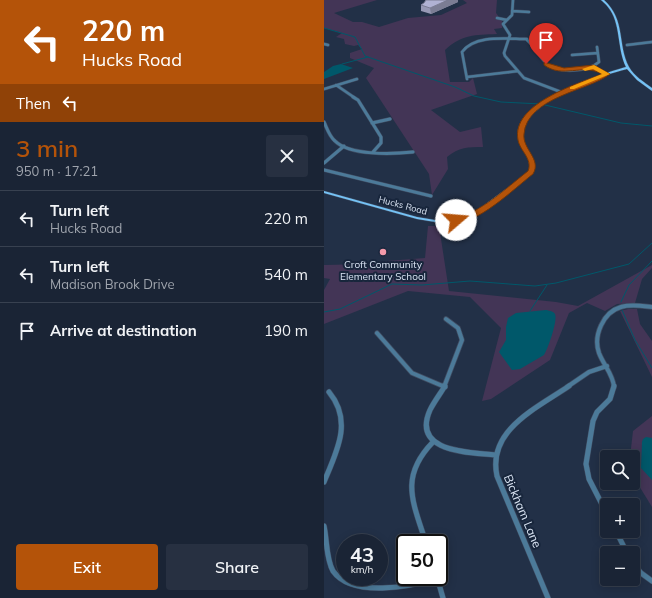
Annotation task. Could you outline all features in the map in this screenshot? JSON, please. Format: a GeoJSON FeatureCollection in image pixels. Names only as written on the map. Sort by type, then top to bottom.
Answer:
{"type":"FeatureCollection","features":[{"type":"Feature","properties":{"kind":"main road"},"geometry":{"type":"LineString","coordinates":[[602,0],[609,6],[615,19],[622,54],[628,68],[652,90]]}},
{"type":"Feature","properties":{"kind":"main road","name":"Hucks Road"},"geometry":{"type":"LineString","coordinates":[[324,192],[417,218],[450,221],[468,218],[479,212],[531,172],[533,167],[532,162],[522,142],[520,134],[527,118],[541,104],[561,92],[607,74],[628,68]]}},
{"type":"Feature","properties":{"kind":"street"},"geometry":{"type":"LineString","coordinates":[[513,0],[512,11],[503,24],[510,35],[504,53],[518,71],[530,82],[561,92]]}},
{"type":"Feature","properties":{"kind":"street"},"geometry":{"type":"LineString","coordinates":[[512,11],[529,12]]}},
{"type":"Feature","properties":{"kind":"street"},"geometry":{"type":"LineString","coordinates":[[497,18],[507,20]]}},
{"type":"Feature","properties":{"kind":"street"},"geometry":{"type":"LineString","coordinates":[[518,71],[467,78],[462,52],[466,47],[480,41],[527,39],[535,46],[546,64],[551,67],[564,70],[594,67],[607,74]]}},
{"type":"Feature","properties":{"kind":"street"},"geometry":{"type":"LineString","coordinates":[[627,45],[652,42]]}},
{"type":"Feature","properties":{"kind":"street"},"geometry":{"type":"LineString","coordinates":[[594,67],[599,62],[597,47]]}},
{"type":"Feature","properties":{"kind":"street"},"geometry":{"type":"LineString","coordinates":[[572,55],[598,54]]}},
{"type":"Feature","properties":{"kind":"street"},"geometry":{"type":"LineString","coordinates":[[324,89],[357,79]]}},
{"type":"Feature","properties":{"kind":"street"},"geometry":{"type":"LineString","coordinates":[[336,85],[358,100],[372,123],[381,141],[373,152]]}},
{"type":"Feature","properties":{"kind":"street"},"geometry":{"type":"LineString","coordinates":[[372,123],[390,119]]}},
{"type":"Feature","properties":{"kind":"street"},"geometry":{"type":"LineString","coordinates":[[324,122],[334,140],[344,146],[373,152],[394,154],[413,152]]}},
{"type":"Feature","properties":{"kind":"street"},"geometry":{"type":"LineString","coordinates":[[324,163],[344,146]]}},
{"type":"Feature","properties":{"kind":"street"},"geometry":{"type":"LineString","coordinates":[[324,170],[431,196]]}},
{"type":"Feature","properties":{"kind":"street"},"geometry":{"type":"LineString","coordinates":[[600,500],[589,479],[586,464],[593,421],[597,412],[610,399],[614,389],[613,378],[597,347],[596,334],[610,312],[624,306],[652,307]]}},
{"type":"Feature","properties":{"kind":"street"},"geometry":{"type":"LineString","coordinates":[[446,319],[458,328],[462,340],[445,387],[430,411],[426,422],[427,429],[434,442],[452,450],[495,455]]}},
{"type":"Feature","properties":{"kind":"street"},"geometry":{"type":"LineString","coordinates":[[378,333],[412,373],[445,387]]}},
{"type":"Feature","properties":{"kind":"street","name":"Bickham Lane"},"geometry":{"type":"LineString","coordinates":[[548,598],[497,476],[495,455],[502,438],[516,423],[589,372],[607,366]]}},
{"type":"Feature","properties":{"kind":"street"},"geometry":{"type":"LineString","coordinates":[[324,482],[342,431],[335,399],[328,392]]}},
{"type":"Feature","properties":{"kind":"street"},"geometry":{"type":"LineString","coordinates":[[423,534],[410,487],[413,470],[419,457],[434,442]]}},
{"type":"Feature","properties":{"kind":"street"},"geometry":{"type":"LineString","coordinates":[[324,526],[326,547],[332,569],[342,587]]}},
{"type":"Feature","properties":{"kind":"street"},"geometry":{"type":"LineString","coordinates":[[640,572],[652,581]]}},
{"type":"Feature","properties":{"kind":"street"},"geometry":{"type":"LineString","coordinates":[[393,594],[414,586]]}},
{"type":"Feature","properties":{"kind":"street"},"geometry":{"type":"LineString","coordinates":[[440,586],[443,598]]}},
{"type":"Feature","properties":{"kind":"shaded area"},"geometry":{"type":"Polygon","coordinates":[[[324,0],[377,0],[334,13],[353,22],[362,22],[379,27],[408,18],[441,15],[467,3],[463,0],[497,0],[496,13],[502,21],[502,28],[494,29],[497,34],[469,36],[457,41],[445,50],[450,82],[469,82],[473,78],[477,94],[431,110],[460,132],[481,127],[483,147],[464,148],[447,157],[448,169],[432,195],[429,174],[366,78],[374,68],[350,58],[350,53],[362,49],[358,45],[354,46],[345,44],[344,39],[336,37],[342,33],[324,28],[324,0]]]}},
{"type":"Feature","properties":{"kind":"shaded area"},"geometry":{"type":"Polygon","coordinates":[[[428,226],[439,226],[449,291],[556,302],[578,306],[652,265],[652,268],[642,279],[635,303],[617,304],[605,311],[587,303],[569,313],[550,360],[491,399],[482,401],[501,328],[470,297],[408,291],[324,324],[324,290],[330,279],[324,278],[324,265],[425,258],[428,226]]]}},
{"type":"Feature","properties":{"kind":"shaded area"},"geometry":{"type":"Polygon","coordinates":[[[637,309],[640,324],[652,341],[652,377],[620,311],[637,309]]]}},
{"type":"Feature","properties":{"kind":"shaded area"},"geometry":{"type":"Polygon","coordinates":[[[652,416],[652,507],[640,487],[640,450],[631,450],[633,431],[652,416]]]}},
{"type":"Feature","properties":{"kind":"water"},"geometry":{"type":"Polygon","coordinates":[[[341,64],[353,68],[324,79],[324,72],[333,66],[341,64]]]}},
{"type":"Feature","properties":{"kind":"water"},"geometry":{"type":"Polygon","coordinates":[[[546,310],[553,312],[556,317],[548,347],[544,355],[520,369],[512,370],[499,352],[506,340],[508,318],[516,313],[546,310]]]}},
{"type":"Feature","properties":{"kind":"water"},"geometry":{"type":"Polygon","coordinates":[[[646,437],[652,438],[652,480],[641,468],[642,442],[646,437]]]}},
{"type":"Feature","properties":{"kind":"building"},"geometry":{"type":"Polygon","coordinates":[[[426,0],[448,0],[430,8],[421,5],[426,0]]]}},
{"type":"Feature","properties":{"kind":"waterway"},"geometry":{"type":"LineString","coordinates":[[324,28],[355,37],[365,56],[368,57]]}},
{"type":"Feature","properties":{"kind":"waterway"},"geometry":{"type":"LineString","coordinates":[[342,64],[368,57]]}},
{"type":"Feature","properties":{"kind":"waterway"},"geometry":{"type":"LineString","coordinates":[[368,57],[455,87],[474,96],[501,102],[541,104]]}},
{"type":"Feature","properties":{"kind":"waterway"},"geometry":{"type":"LineString","coordinates":[[545,105],[621,123],[652,126]]}},
{"type":"Feature","properties":{"kind":"waterway"},"geometry":{"type":"LineString","coordinates":[[324,312],[340,309],[392,284],[422,285],[470,281],[535,286],[556,283],[629,264],[652,243]]}},
{"type":"Feature","properties":{"kind":"waterway"},"geometry":{"type":"LineString","coordinates":[[621,302],[629,285],[652,261]]}},
{"type":"Feature","properties":{"kind":"waterway"},"geometry":{"type":"LineString","coordinates":[[530,311],[547,285]]}},
{"type":"Feature","properties":{"kind":"waterway"},"geometry":{"type":"LineString","coordinates":[[622,310],[635,340],[652,368]]}},
{"type":"Feature","properties":{"kind":"slow traffic"},"geometry":{"type":"LineString","coordinates":[[572,88],[607,74],[594,67],[585,69]]}},
{"type":"Feature","properties":{"kind":"place","name":"Croft Community Elementary School"},"geometry":{"type":"Point","coordinates":[383,252]}},
{"type":"Feature","properties":{"kind":"route"},"geometry":{"type":"LineString","coordinates":[[456,220],[468,218],[479,212],[531,172],[533,167],[532,162],[524,147],[520,134],[521,128],[527,118],[539,105],[561,92],[607,74],[594,67],[564,70],[557,69],[546,64]]}}]}
